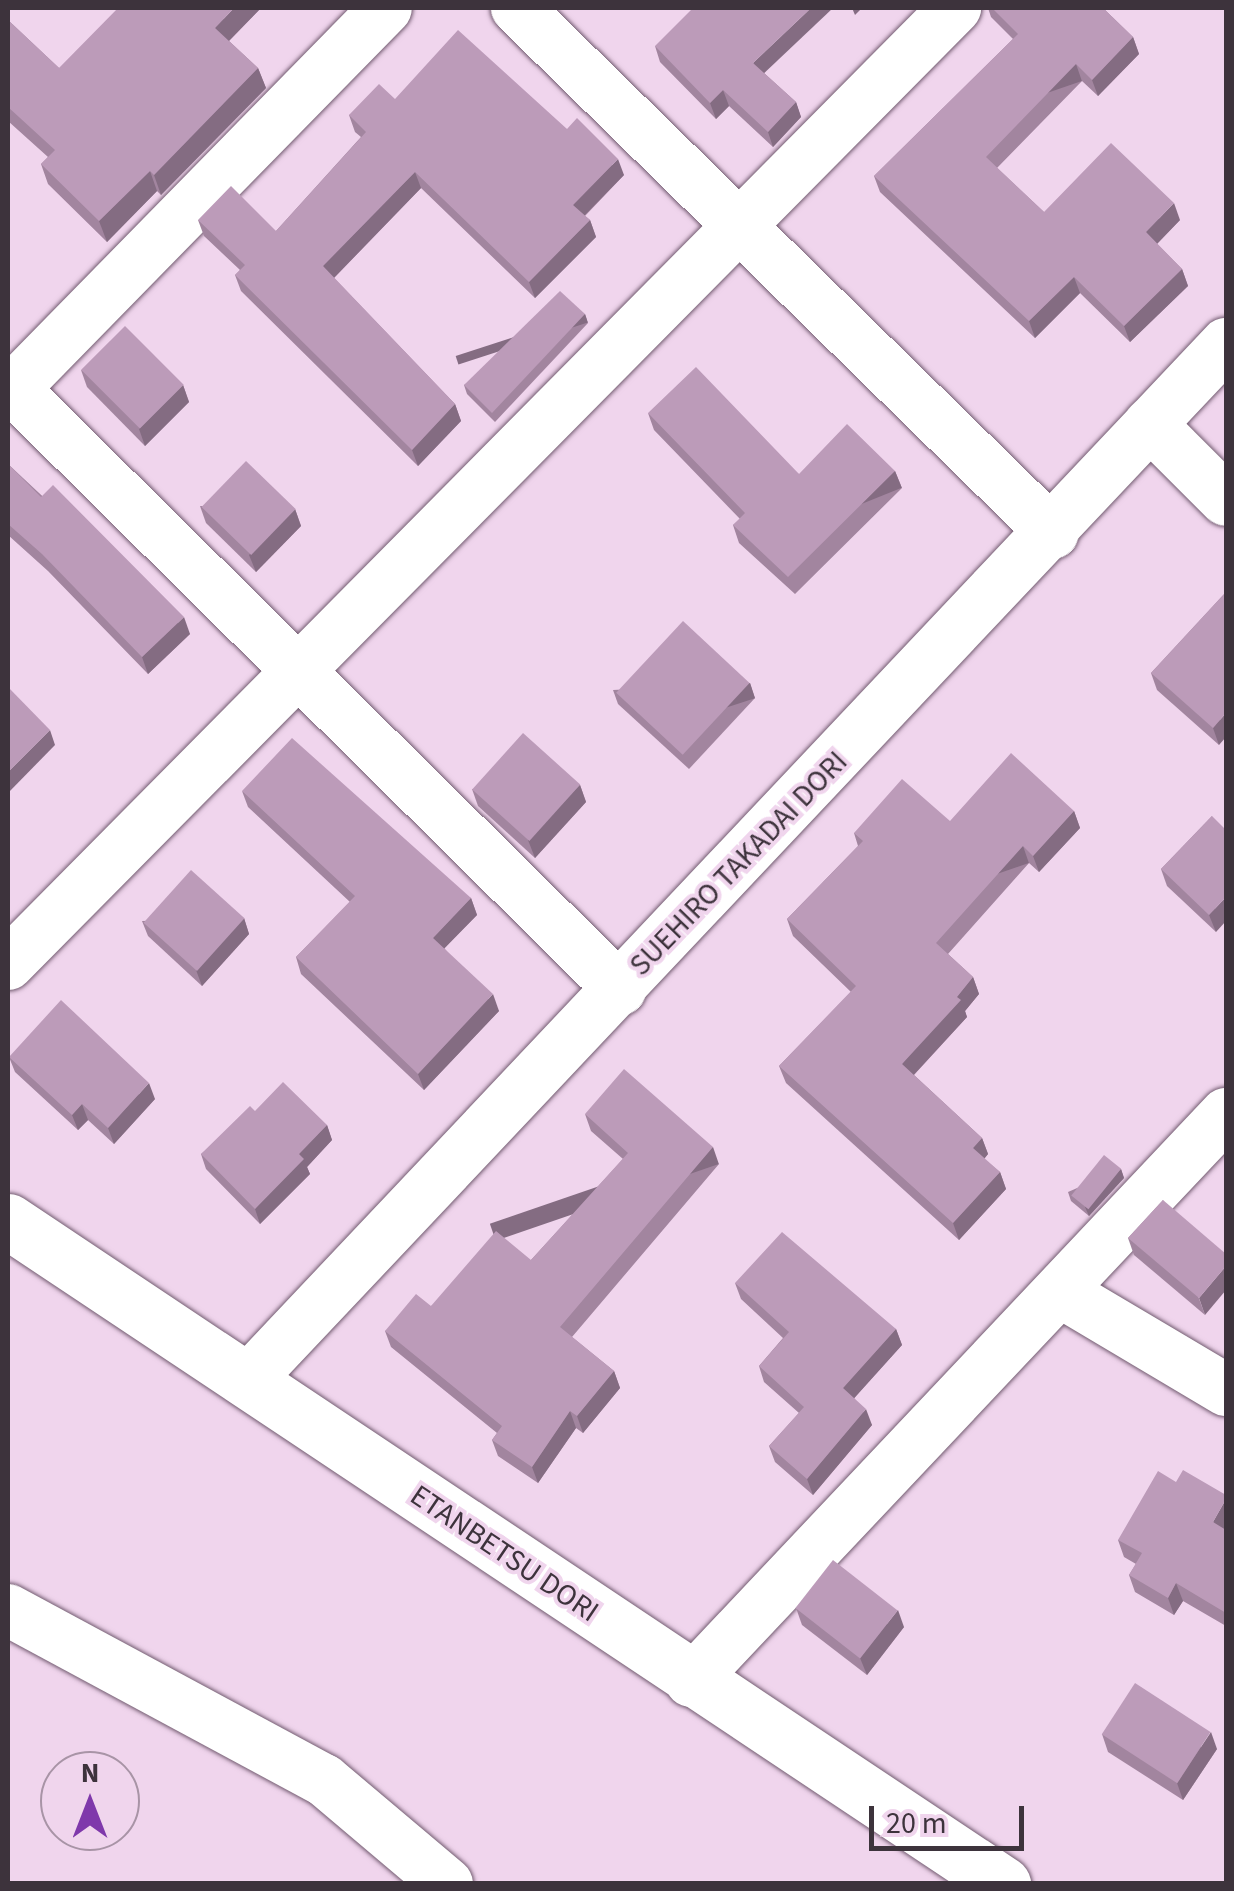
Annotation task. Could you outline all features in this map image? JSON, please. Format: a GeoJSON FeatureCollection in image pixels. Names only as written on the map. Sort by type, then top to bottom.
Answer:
{"type":"FeatureCollection","features":[{"type":"Feature","properties":{"kind":"main road","name":"ETANBETSU DORI"},"geometry":{"type":"LineString","coordinates":[[8,1221],[691,1682],[1003,1884]]}},
{"type":"Feature","properties":{"kind":"street"},"geometry":{"type":"LineString","coordinates":[[386,8],[9,389],[620,989]]}},
{"type":"Feature","properties":{"kind":"street"},"geometry":{"type":"LineString","coordinates":[[517,8],[1053,533]]}},
{"type":"Feature","properties":{"kind":"street"},"geometry":{"type":"LineString","coordinates":[[8,964],[955,8]]}},
{"type":"Feature","properties":{"kind":"street","name":"SUEHIRO TAKADAI DORI"},"geometry":{"type":"LineString","coordinates":[[248,1380],[1053,533],[1226,344]]}},
{"type":"Feature","properties":{"kind":"street"},"geometry":{"type":"LineString","coordinates":[[1150,424],[1226,500]]}},
{"type":"Feature","properties":{"kind":"street"},"geometry":{"type":"LineString","coordinates":[[691,1682],[1226,1114]]}},
{"type":"Feature","properties":{"kind":"street"},"geometry":{"type":"LineString","coordinates":[[1061,1292],[1226,1390]]}},
{"type":"Feature","properties":{"kind":"street"},"geometry":{"type":"LineString","coordinates":[[8,1610],[324,1780],[447,1884]]}},
{"type":"Feature","properties":{"kind":"building"},"geometry":{"type":"Polygon","coordinates":[[[118,8],[234,8],[215,28],[258,68],[154,175],[150,171],[99,221],[41,164],[55,150],[8,107],[8,20],[59,68],[118,8]]]}},
{"type":"Feature","properties":{"kind":"building"},"geometry":{"type":"Polygon","coordinates":[[[693,8],[811,8],[753,63],[796,102],[768,132],[723,90],[710,103],[655,46],[693,8]]]}},
{"type":"Feature","properties":{"kind":"building"},"geometry":{"type":"Polygon","coordinates":[[[992,8],[1103,8],[1133,37],[1092,80],[1076,64],[986,157],[1044,212],[1111,143],[1174,203],[1146,232],[1182,269],[1124,326],[1074,277],[1029,321],[874,176],[1018,34],[992,8]]]}},
{"type":"Feature","properties":{"kind":"building"},"geometry":{"type":"Polygon","coordinates":[[[458,30],[567,129],[577,118],[618,159],[573,205],[590,220],[529,282],[415,172],[323,266],[455,404],[412,450],[235,275],[245,265],[198,220],[231,186],[276,231],[366,132],[349,115],[379,84],[395,99],[458,30]]]}},
{"type":"Feature","properties":{"kind":"building"},"geometry":{"type":"Polygon","coordinates":[[[560,291],[585,314],[492,413],[464,385],[560,291]]]}},
{"type":"Feature","properties":{"kind":"building"},"geometry":{"type":"Polygon","coordinates":[[[125,326],[184,385],[140,429],[81,370],[125,326]]]}},
{"type":"Feature","properties":{"kind":"building"},"geometry":{"type":"Polygon","coordinates":[[[696,367],[799,474],[847,424],[895,471],[788,577],[733,525],[745,513],[648,413],[696,367]]]}},
{"type":"Feature","properties":{"kind":"building"},"geometry":{"type":"Polygon","coordinates":[[[246,461],[296,509],[251,555],[202,507],[246,461]]]}},
{"type":"Feature","properties":{"kind":"building"},"geometry":{"type":"Polygon","coordinates":[[[8,464],[41,497],[53,485],[184,617],[142,657],[8,524],[8,464]]]}},
{"type":"Feature","properties":{"kind":"building"},"geometry":{"type":"Polygon","coordinates":[[[1226,592],[1226,713],[1213,728],[1151,673],[1226,592]]]}},
{"type":"Feature","properties":{"kind":"building"},"geometry":{"type":"Polygon","coordinates":[[[683,621],[750,683],[683,755],[616,693],[683,621]]]}},
{"type":"Feature","properties":{"kind":"building"},"geometry":{"type":"Polygon","coordinates":[[[8,687],[50,730],[8,772],[8,687]]]}},
{"type":"Feature","properties":{"kind":"building"},"geometry":{"type":"Polygon","coordinates":[[[523,733],[580,785],[529,841],[472,789],[523,733]]]}},
{"type":"Feature","properties":{"kind":"building"},"geometry":{"type":"Polygon","coordinates":[[[292,738],[471,898],[433,938],[493,994],[418,1074],[296,957],[355,896],[242,791],[292,738]]]}},
{"type":"Feature","properties":{"kind":"building"},"geometry":{"type":"Polygon","coordinates":[[[1011,753],[1074,811],[1033,856],[1023,846],[936,943],[973,977],[957,997],[961,1000],[902,1064],[982,1138],[973,1148],[1000,1172],[953,1223],[779,1066],[856,986],[787,919],[863,841],[854,833],[902,779],[950,821],[1011,753]]]}},
{"type":"Feature","properties":{"kind":"building"},"geometry":{"type":"Polygon","coordinates":[[[1212,816],[1226,830],[1226,897],[1209,915],[1161,869],[1212,816]]]}},
{"type":"Feature","properties":{"kind":"building"},"geometry":{"type":"Polygon","coordinates":[[[191,870],[245,918],[197,971],[143,923],[191,870]]]}},
{"type":"Feature","properties":{"kind":"building"},"geometry":{"type":"Polygon","coordinates":[[[61,1000],[149,1083],[108,1128],[82,1104],[72,1115],[9,1057],[61,1000]]]}},
{"type":"Feature","properties":{"kind":"building"},"geometry":{"type":"Polygon","coordinates":[[[624,1069],[713,1147],[560,1327],[614,1371],[577,1416],[570,1411],[532,1467],[492,1440],[502,1426],[385,1331],[416,1294],[431,1306],[496,1231],[531,1260],[628,1153],[585,1114],[624,1069]]]}},
{"type":"Feature","properties":{"kind":"building"},"geometry":{"type":"Polygon","coordinates":[[[283,1082],[327,1125],[299,1154],[304,1159],[255,1209],[201,1154],[250,1106],[255,1111],[283,1082]]]}},
{"type":"Feature","properties":{"kind":"building"},"geometry":{"type":"Polygon","coordinates":[[[1104,1155],[1121,1169],[1088,1209],[1071,1195],[1104,1155]]]}},
{"type":"Feature","properties":{"kind":"building"},"geometry":{"type":"Polygon","coordinates":[[[1163,1200],[1226,1254],[1226,1266],[1199,1298],[1128,1238],[1163,1200]]]}},
{"type":"Feature","properties":{"kind":"building"},"geometry":{"type":"Polygon","coordinates":[[[782,1232],[896,1329],[843,1388],[866,1409],[807,1479],[769,1446],[804,1407],[759,1366],[789,1332],[735,1283],[782,1232]]]}},
{"type":"Feature","properties":{"kind":"building"},"geometry":{"type":"Polygon","coordinates":[[[1183,1470],[1226,1495],[1213,1522],[1226,1530],[1226,1613],[1176,1583],[1168,1598],[1129,1575],[1142,1553],[1118,1540],[1158,1471],[1176,1482],[1183,1470]]]}},
{"type":"Feature","properties":{"kind":"building"},"geometry":{"type":"Polygon","coordinates":[[[833,1560],[898,1610],[860,1659],[795,1608],[833,1560]]]}},
{"type":"Feature","properties":{"kind":"building"},"geometry":{"type":"Polygon","coordinates":[[[1135,1683],[1210,1732],[1177,1783],[1102,1734],[1135,1683]]]}}]}
